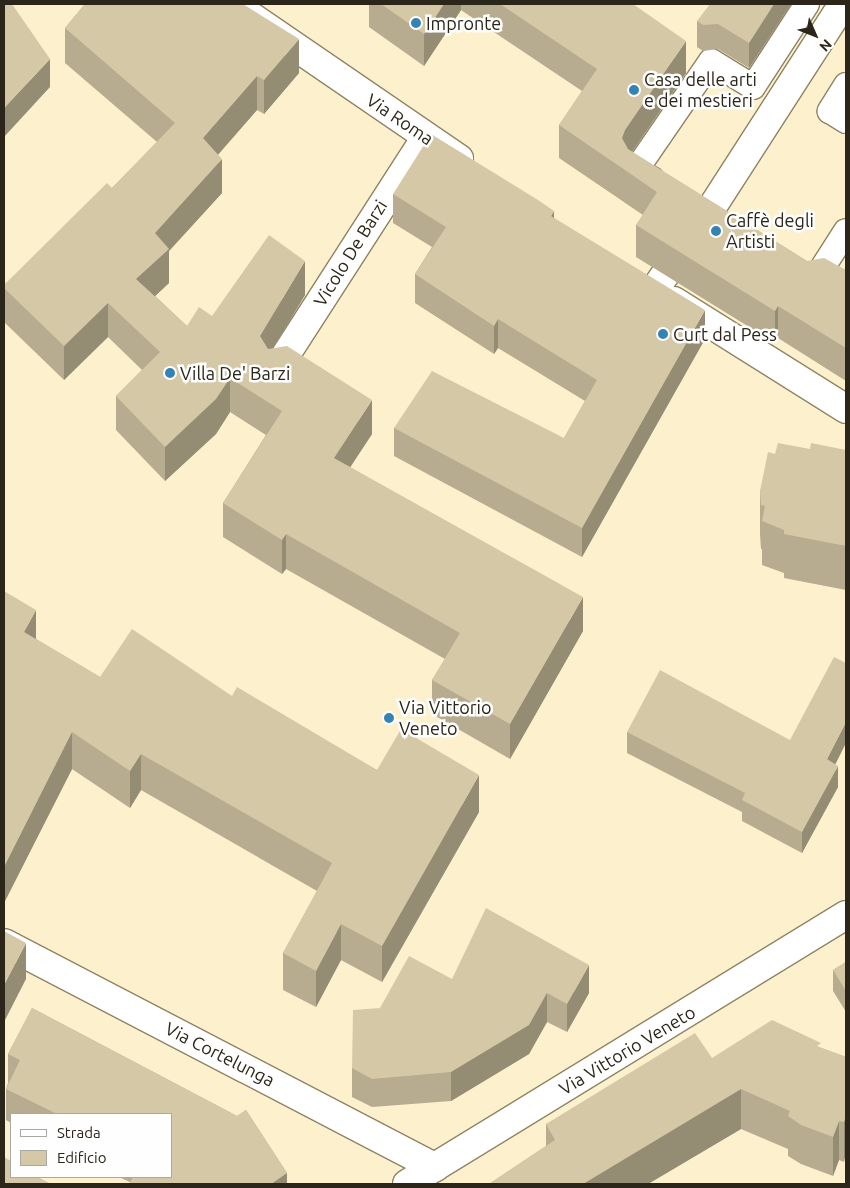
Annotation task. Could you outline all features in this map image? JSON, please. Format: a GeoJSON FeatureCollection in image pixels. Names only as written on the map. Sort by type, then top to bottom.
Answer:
{"type":"FeatureCollection","features":[{"type":"Feature","properties":{"kind":"street"},"geometry":{"type":"LineString","coordinates":[[730,229],[636,170],[711,61],[754,87],[807,4]]}},
{"type":"Feature","properties":{"kind":"street"},"geometry":{"type":"LineString","coordinates":[[707,214],[843,4]]}},
{"type":"Feature","properties":{"kind":"street","name":"Via Roma"},"geometry":{"type":"LineString","coordinates":[[250,9],[426,137],[483,175]]}},
{"type":"Feature","properties":{"kind":"street"},"geometry":{"type":"LineString","coordinates":[[846,85],[830,111],[846,122]]}},
{"type":"Feature","properties":{"kind":"street","name":"Vicolo De Barzi"},"geometry":{"type":"LineString","coordinates":[[276,370],[426,137]]}},
{"type":"Feature","properties":{"kind":"street"},"geometry":{"type":"LineString","coordinates":[[791,267],[814,281],[846,231]]}},
{"type":"Feature","properties":{"kind":"street"},"geometry":{"type":"LineString","coordinates":[[630,272],[661,281],[846,409]]}},
{"type":"Feature","properties":{"kind":"street","name":"Via Vittorio Veneto"},"geometry":{"type":"LineString","coordinates":[[407,1184],[846,915]]}},
{"type":"Feature","properties":{"kind":"street","name":"Via Cortelunga"},"geometry":{"type":"LineString","coordinates":[[4,943],[435,1167]]}},
{"type":"Feature","properties":{"kind":"building"},"geometry":{"type":"Polygon","coordinates":[[[4,4],[12,4],[50,59],[4,108],[4,4]]]}},
{"type":"Feature","properties":{"kind":"building"},"geometry":{"type":"Polygon","coordinates":[[[85,4],[243,4],[299,39],[264,80],[257,76],[203,138],[222,159],[155,233],[169,249],[136,279],[187,326],[199,307],[212,316],[269,235],[305,261],[260,336],[268,349],[287,346],[372,400],[334,458],[583,597],[510,724],[432,680],[460,633],[286,534],[282,540],[223,503],[282,411],[230,378],[216,399],[165,447],[116,396],[160,352],[108,303],[64,346],[4,288],[4,285],[107,183],[112,188],[175,123],[65,28],[85,4]]]}},
{"type":"Feature","properties":{"kind":"building"},"geometry":{"type":"Polygon","coordinates":[[[381,4],[444,4],[424,34],[381,4]]]}},
{"type":"Feature","properties":{"kind":"building"},"geometry":{"type":"Polygon","coordinates":[[[500,4],[633,4],[686,41],[625,130],[622,138],[628,149],[807,261],[824,258],[846,270],[846,348],[778,306],[775,311],[636,225],[657,192],[559,125],[597,69],[500,4]]]}},
{"type":"Feature","properties":{"kind":"building"},"geometry":{"type":"Polygon","coordinates":[[[710,4],[774,4],[749,43],[718,24],[703,25],[697,21],[710,4]]]}},
{"type":"Feature","properties":{"kind":"building"},"geometry":{"type":"Polygon","coordinates":[[[431,134],[538,200],[554,211],[551,216],[705,310],[582,528],[394,428],[432,371],[564,438],[597,380],[498,319],[494,326],[415,274],[446,227],[393,194],[431,134]]]}},
{"type":"Feature","properties":{"kind":"building"},"geometry":{"type":"Polygon","coordinates":[[[778,443],[810,449],[811,443],[846,450],[846,546],[784,534],[784,530],[762,521],[765,506],[761,505],[760,491],[768,452],[775,454],[778,443]]]}},
{"type":"Feature","properties":{"kind":"building"},"geometry":{"type":"Polygon","coordinates":[[[4,591],[36,610],[24,632],[100,677],[132,629],[232,696],[237,687],[377,770],[401,729],[479,775],[382,946],[341,924],[316,971],[283,953],[332,863],[141,754],[130,771],[72,732],[4,867],[4,591]]]}},
{"type":"Feature","properties":{"kind":"building"},"geometry":{"type":"Polygon","coordinates":[[[834,657],[846,663],[846,722],[827,759],[838,766],[802,832],[742,800],[745,793],[627,732],[660,670],[790,740],[834,657]]]}},
{"type":"Feature","properties":{"kind":"building"},"geometry":{"type":"Polygon","coordinates":[[[486,908],[589,965],[567,1004],[547,993],[529,1025],[451,1072],[372,1079],[352,1068],[353,1010],[380,1008],[409,956],[452,979],[486,908]]]}},
{"type":"Feature","properties":{"kind":"building"},"geometry":{"type":"Polygon","coordinates":[[[4,931],[26,943],[4,985],[4,931]]]}},
{"type":"Feature","properties":{"kind":"building"},"geometry":{"type":"Polygon","coordinates":[[[846,962],[846,991],[833,970],[846,962]]]}},
{"type":"Feature","properties":{"kind":"building"},"geometry":{"type":"Polygon","coordinates":[[[32,1008],[237,1116],[246,1110],[287,1173],[271,1184],[129,1184],[132,1178],[172,1178],[172,1113],[55,1113],[6,1089],[20,1060],[8,1054],[32,1008]]]}},
{"type":"Feature","properties":{"kind":"building"},"geometry":{"type":"Polygon","coordinates":[[[772,1020],[821,1043],[817,1046],[846,1057],[846,1114],[844,1122],[839,1121],[833,1137],[801,1125],[788,1116],[790,1111],[741,1089],[583,1184],[489,1184],[555,1140],[546,1124],[695,1033],[712,1058],[772,1020]]]}},
{"type":"Feature","properties":{"kind":"building"},"geometry":{"type":"Polygon","coordinates":[[[4,1157],[10,1160],[10,1178],[40,1178],[51,1184],[4,1184],[4,1157]]]}},
{"type":"Feature","properties":{"kind":"place","name":"Impronte"},"geometry":{"type":"Point","coordinates":[416,23]}},
{"type":"Feature","properties":{"kind":"place","name":"Casa delle arti e dei mestieri"},"geometry":{"type":"Point","coordinates":[634,90]}},
{"type":"Feature","properties":{"kind":"place","name":"Caffè degli Artisti"},"geometry":{"type":"Point","coordinates":[716,231]}},
{"type":"Feature","properties":{"kind":"place","name":"Curt dal Pess"},"geometry":{"type":"Point","coordinates":[663,334]}},
{"type":"Feature","properties":{"kind":"place","name":"Villa De' Barzi"},"geometry":{"type":"Point","coordinates":[170,373]}},
{"type":"Feature","properties":{"kind":"place","name":"Via Vittorio Veneto"},"geometry":{"type":"Point","coordinates":[389,718]}}]}
